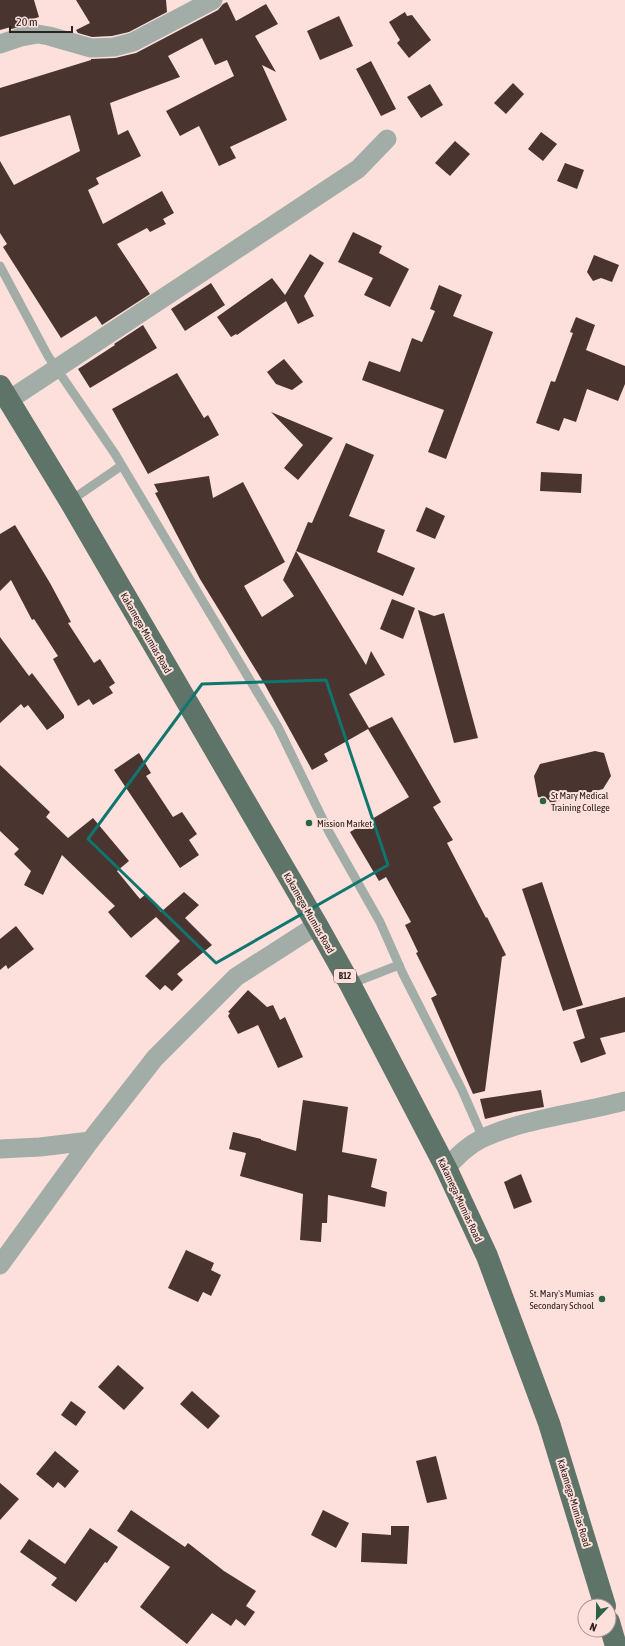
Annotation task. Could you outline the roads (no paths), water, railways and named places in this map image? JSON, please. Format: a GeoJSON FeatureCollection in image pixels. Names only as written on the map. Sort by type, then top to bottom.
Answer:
{"type":"FeatureCollection","features":[{"type":"Feature","properties":{"kind":"highway","name":"Kakamega-Mumias Road"},"geometry":{"type":"LineString","coordinates":[[4,393],[70,501],[317,925],[350,984],[446,1168],[487,1256],[549,1423],[602,1598]]}},
{"type":"Feature","properties":{"kind":"street"},"geometry":{"type":"LineString","coordinates":[[0,44],[21,36],[38,34],[91,48],[114,47],[133,42],[213,0]]}},
{"type":"Feature","properties":{"kind":"street"},"geometry":{"type":"LineString","coordinates":[[4,393],[57,368],[358,169],[387,139]]}},
{"type":"Feature","properties":{"kind":"street"},"geometry":{"type":"LineString","coordinates":[[0,1265],[90,1141],[155,1058],[236,977],[317,925]]}},
{"type":"Feature","properties":{"kind":"street"},"geometry":{"type":"LineString","coordinates":[[446,1168],[461,1152],[483,1138],[543,1118],[625,1101]]}},
{"type":"Feature","properties":{"kind":"street"},"geometry":{"type":"LineString","coordinates":[[0,1149],[40,1147],[90,1141]]}},
{"type":"Feature","properties":{"kind":"lane"},"geometry":{"type":"LineString","coordinates":[[0,266],[48,356],[121,466],[278,727],[328,832],[380,922],[399,965],[462,1090],[483,1138]]}},
{"type":"Feature","properties":{"kind":"lane"},"geometry":{"type":"LineString","coordinates":[[70,501],[121,466]]}},
{"type":"Feature","properties":{"kind":"lane"},"geometry":{"type":"LineString","coordinates":[[350,984],[399,965]]}},
{"type":"Feature","properties":{"kind":"place","name":"St Mary Medical Training College"},"geometry":{"type":"Point","coordinates":[543,801]}},
{"type":"Feature","properties":{"kind":"place","name":"Mission Market"},"geometry":{"type":"Point","coordinates":[309,823]}},
{"type":"Feature","properties":{"kind":"place","name":"St. Mary's Mumias Secondary School"},"geometry":{"type":"Point","coordinates":[602,1299]}}]}
